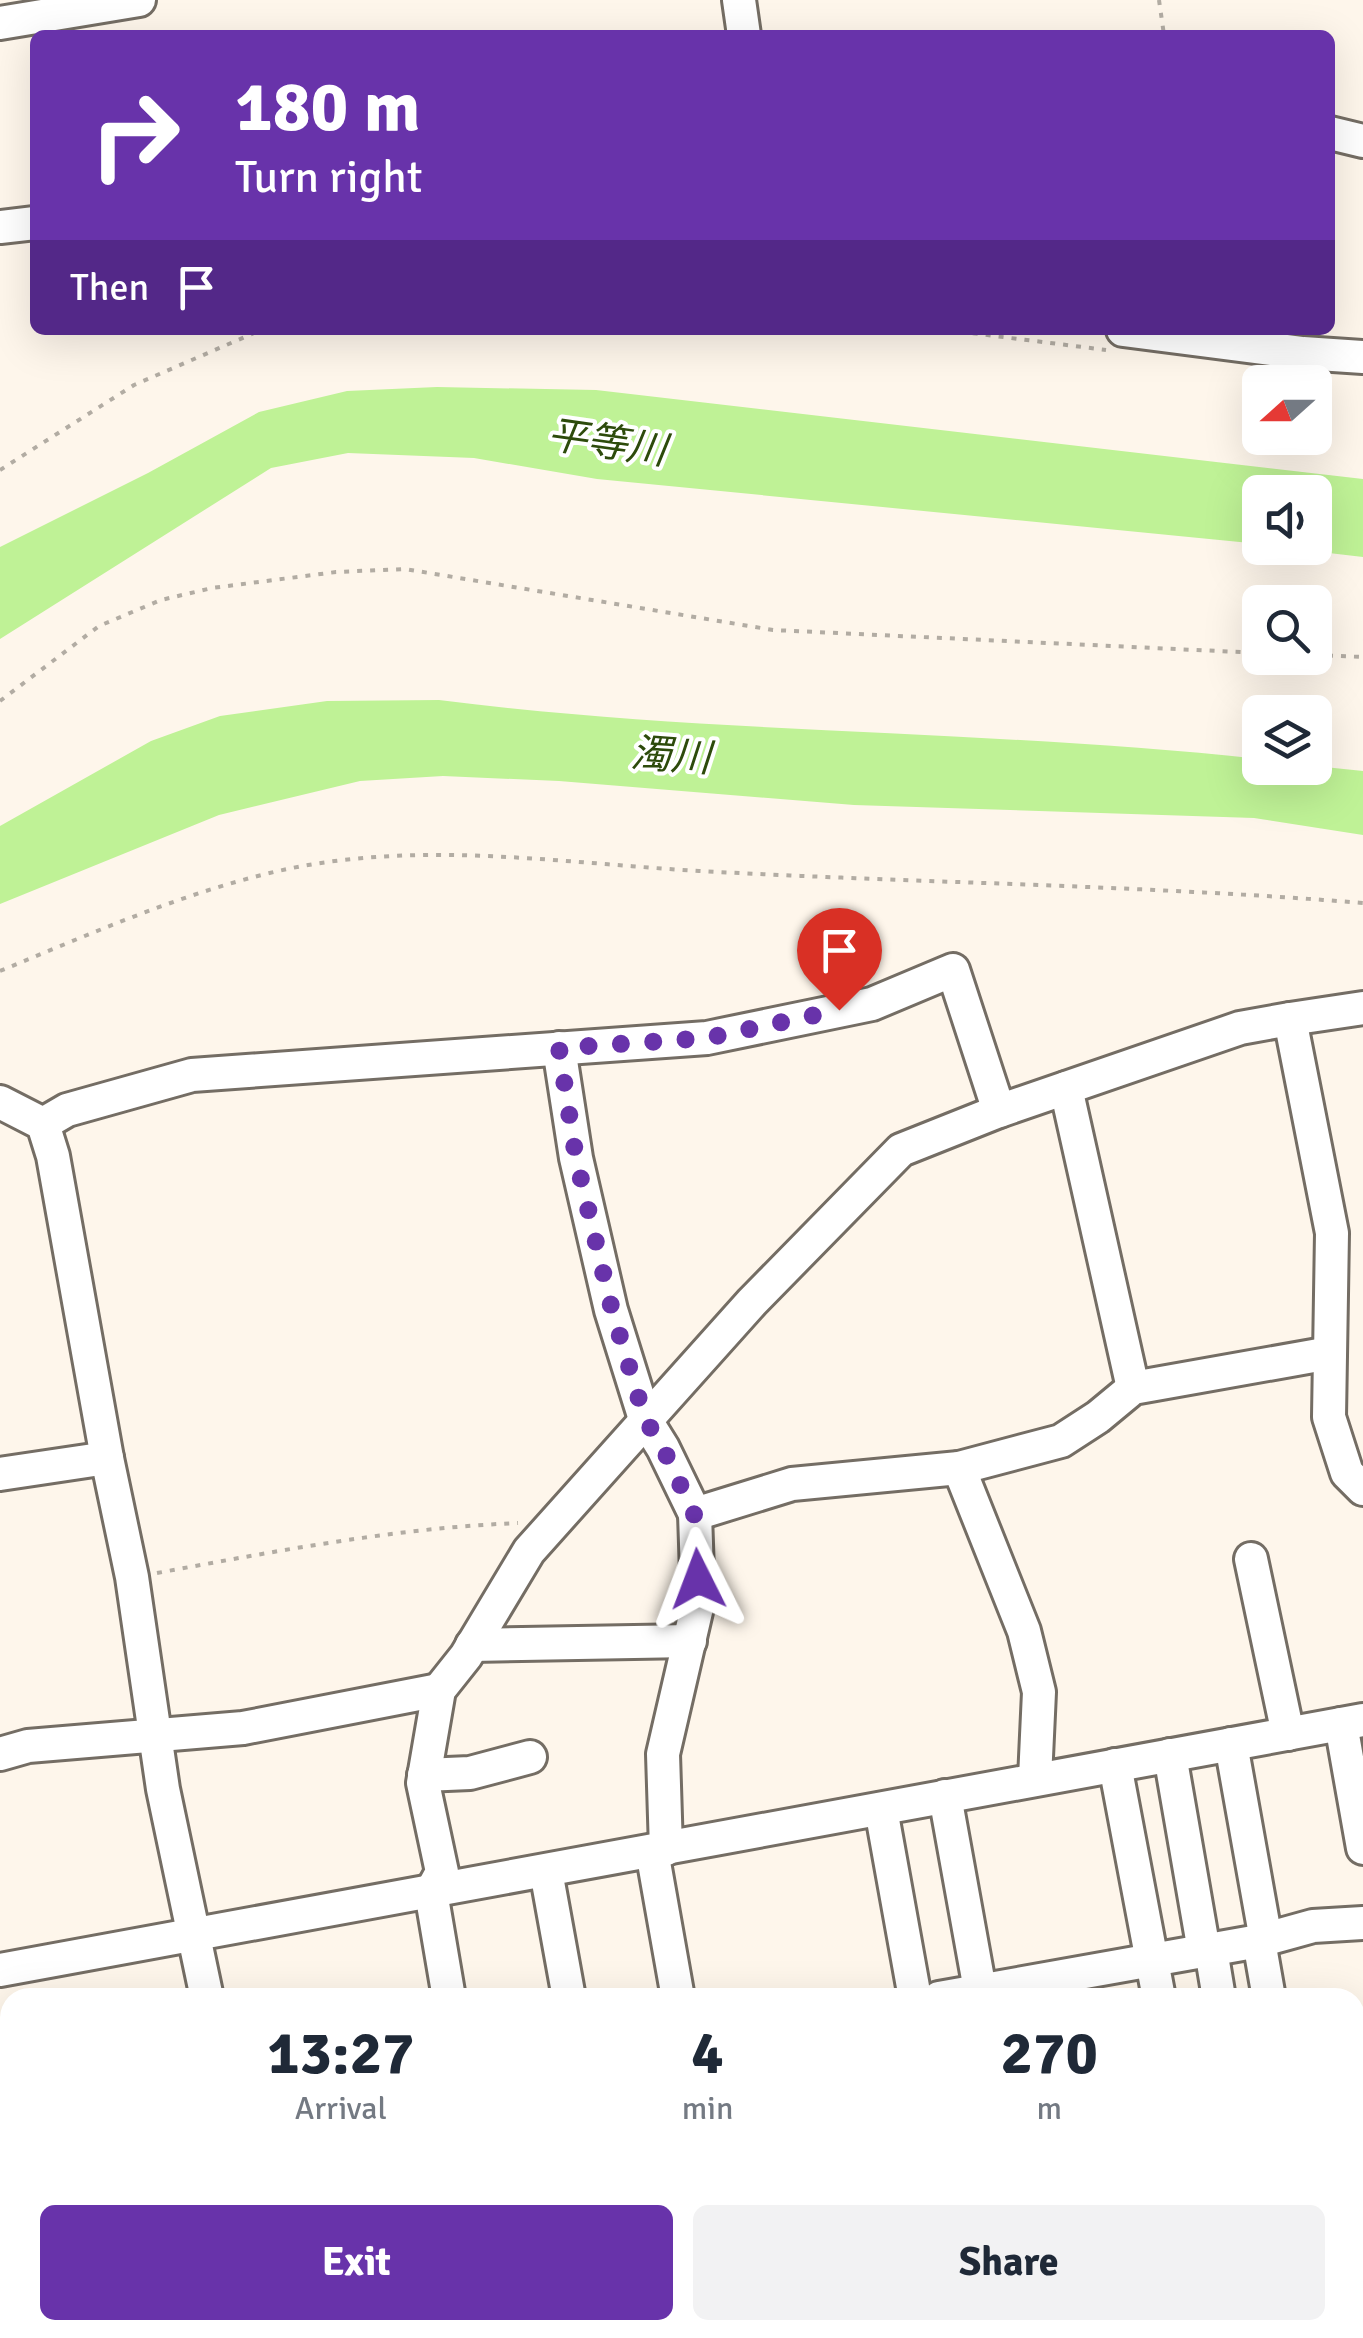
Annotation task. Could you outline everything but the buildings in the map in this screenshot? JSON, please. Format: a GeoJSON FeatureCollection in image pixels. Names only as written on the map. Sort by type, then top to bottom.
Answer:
{"type":"FeatureCollection","features":[{"type":"Feature","properties":{"kind":"street"},"geometry":{"type":"LineString","coordinates":[[0,23],[139,0]]}},
{"type":"Feature","properties":{"kind":"street"},"geometry":{"type":"LineString","coordinates":[[738,0],[743,30]]}},
{"type":"Feature","properties":{"kind":"street"},"geometry":{"type":"LineString","coordinates":[[1335,134],[1363,140]]}},
{"type":"Feature","properties":{"kind":"street"},"geometry":{"type":"LineString","coordinates":[[0,227],[30,224]]}},
{"type":"Feature","properties":{"kind":"street"},"geometry":{"type":"LineString","coordinates":[[1210,335],[1245,337],[1303,353],[1363,356]]}},
{"type":"Feature","properties":{"kind":"street"},"geometry":{"type":"LineString","coordinates":[[43,1124],[67,1110],[192,1075],[707,1038],[872,1004],[953,970],[1000,1111]]}},
{"type":"Feature","properties":{"kind":"street"},"geometry":{"type":"LineString","coordinates":[[447,1988],[431,1892],[442,1872],[422,1783],[439,1690],[472,1645],[529,1551],[752,1302],[900,1150],[1240,1028],[1363,1008]]}},
{"type":"Feature","properties":{"kind":"street"},"geometry":{"type":"LineString","coordinates":[[1290,1019],[1348,1230],[1330,1352],[1329,1417],[1347,1473],[1363,1488]]}},
{"type":"Feature","properties":{"kind":"street"},"geometry":{"type":"LineString","coordinates":[[559,1048],[576,1158],[607,1291],[645,1419],[694,1514],[698,1603],[663,1754],[659,1850],[677,1988]]}},
{"type":"Feature","properties":{"kind":"street"},"geometry":{"type":"LineString","coordinates":[[1066,1088],[1133,1388]]}},
{"type":"Feature","properties":{"kind":"street"},"geometry":{"type":"LineString","coordinates":[[0,1102],[43,1124],[53,1156],[132,1577],[164,1789],[205,1988]]}},
{"type":"Feature","properties":{"kind":"street"},"geometry":{"type":"LineString","coordinates":[[694,1514],[792,1484],[959,1468],[1061,1441],[1133,1388],[1330,1352]]}},
{"type":"Feature","properties":{"kind":"street"},"geometry":{"type":"LineString","coordinates":[[0,1474],[107,1458]]}},
{"type":"Feature","properties":{"kind":"street"},"geometry":{"type":"LineString","coordinates":[[959,1468],[1024,1631],[1038,1692],[1035,1779]]}},
{"type":"Feature","properties":{"kind":"street"},"geometry":{"type":"LineString","coordinates":[[1251,1559],[1288,1734]]}},
{"type":"Feature","properties":{"kind":"street"},"geometry":{"type":"LineString","coordinates":[[472,1645],[690,1640]]}},
{"type":"Feature","properties":{"kind":"street"},"geometry":{"type":"LineString","coordinates":[[0,1754],[28,1746],[243,1728],[439,1690]]}},
{"type":"Feature","properties":{"kind":"street"},"geometry":{"type":"LineString","coordinates":[[12,1978],[196,1934],[1352,1722],[1363,1848]]}},
{"type":"Feature","properties":{"kind":"street"},"geometry":{"type":"LineString","coordinates":[[1231,1744],[1268,1988]]}},
{"type":"Feature","properties":{"kind":"street"},"geometry":{"type":"LineString","coordinates":[[1170,1755],[1217,1988]]}},
{"type":"Feature","properties":{"kind":"street"},"geometry":{"type":"LineString","coordinates":[[424,1776],[470,1773],[530,1757]]}},
{"type":"Feature","properties":{"kind":"street"},"geometry":{"type":"LineString","coordinates":[[1115,1764],[1157,1988]]}},
{"type":"Feature","properties":{"kind":"street"},"geometry":{"type":"LineString","coordinates":[[945,1796],[980,1988]]}},
{"type":"Feature","properties":{"kind":"street"},"geometry":{"type":"LineString","coordinates":[[881,1809],[912,1988]]}},
{"type":"Feature","properties":{"kind":"street"},"geometry":{"type":"LineString","coordinates":[[546,1871],[567,1988]]}},
{"type":"Feature","properties":{"kind":"street"},"geometry":{"type":"LineString","coordinates":[[991,1988],[1262,1940],[1313,1926],[1363,1924]]}},
{"type":"Feature","properties":{"kind":"path"},"geometry":{"type":"LineString","coordinates":[[1159,0],[1163,30]]}},
{"type":"Feature","properties":{"kind":"path"},"geometry":{"type":"LineString","coordinates":[[0,470],[134,385],[249,335]]}},
{"type":"Feature","properties":{"kind":"path"},"geometry":{"type":"LineString","coordinates":[[0,701],[99,626],[161,600],[212,588],[336,572],[404,569],[773,630],[1242,652]]}},
{"type":"Feature","properties":{"kind":"path"},"geometry":{"type":"LineString","coordinates":[[1332,656],[1363,657]]}},
{"type":"Feature","properties":{"kind":"path"},"geometry":{"type":"LineString","coordinates":[[0,970],[150,909],[292,868],[418,854],[506,856],[718,872],[1252,894],[1363,903]]}},
{"type":"Feature","properties":{"kind":"path"},"geometry":{"type":"LineString","coordinates":[[132,1577],[364,1537],[443,1527],[523,1523]]}},
{"type":"Feature","properties":{"kind":"water","name":"平等川"},"geometry":{"type":"Polygon","coordinates":[[[437,387],[596,390],[1329,475],[1242,475],[1242,542],[597,479],[474,458],[348,453],[271,468],[0,639],[0,547],[259,412],[347,391],[437,387]]]}},
{"type":"Feature","properties":{"kind":"water"},"geometry":{"type":"Polygon","coordinates":[[[1332,475],[1363,479],[1363,557],[1332,553],[1332,475]]]}},
{"type":"Feature","properties":{"kind":"water","name":"濁川"},"geometry":{"type":"Polygon","coordinates":[[[439,700],[644,720],[1157,749],[1242,757],[1242,785],[1332,785],[1332,768],[1363,771],[1363,835],[1254,818],[854,805],[559,781],[443,776],[360,781],[219,815],[0,904],[0,826],[151,741],[220,716],[327,701],[439,700]]]}},
{"type":"Feature","properties":{"kind":"route"},"geometry":{"type":"LineString","coordinates":[[698,1579],[694,1514],[645,1419],[612,1310],[576,1158],[559,1048],[707,1038],[839,1010]]}}]}
